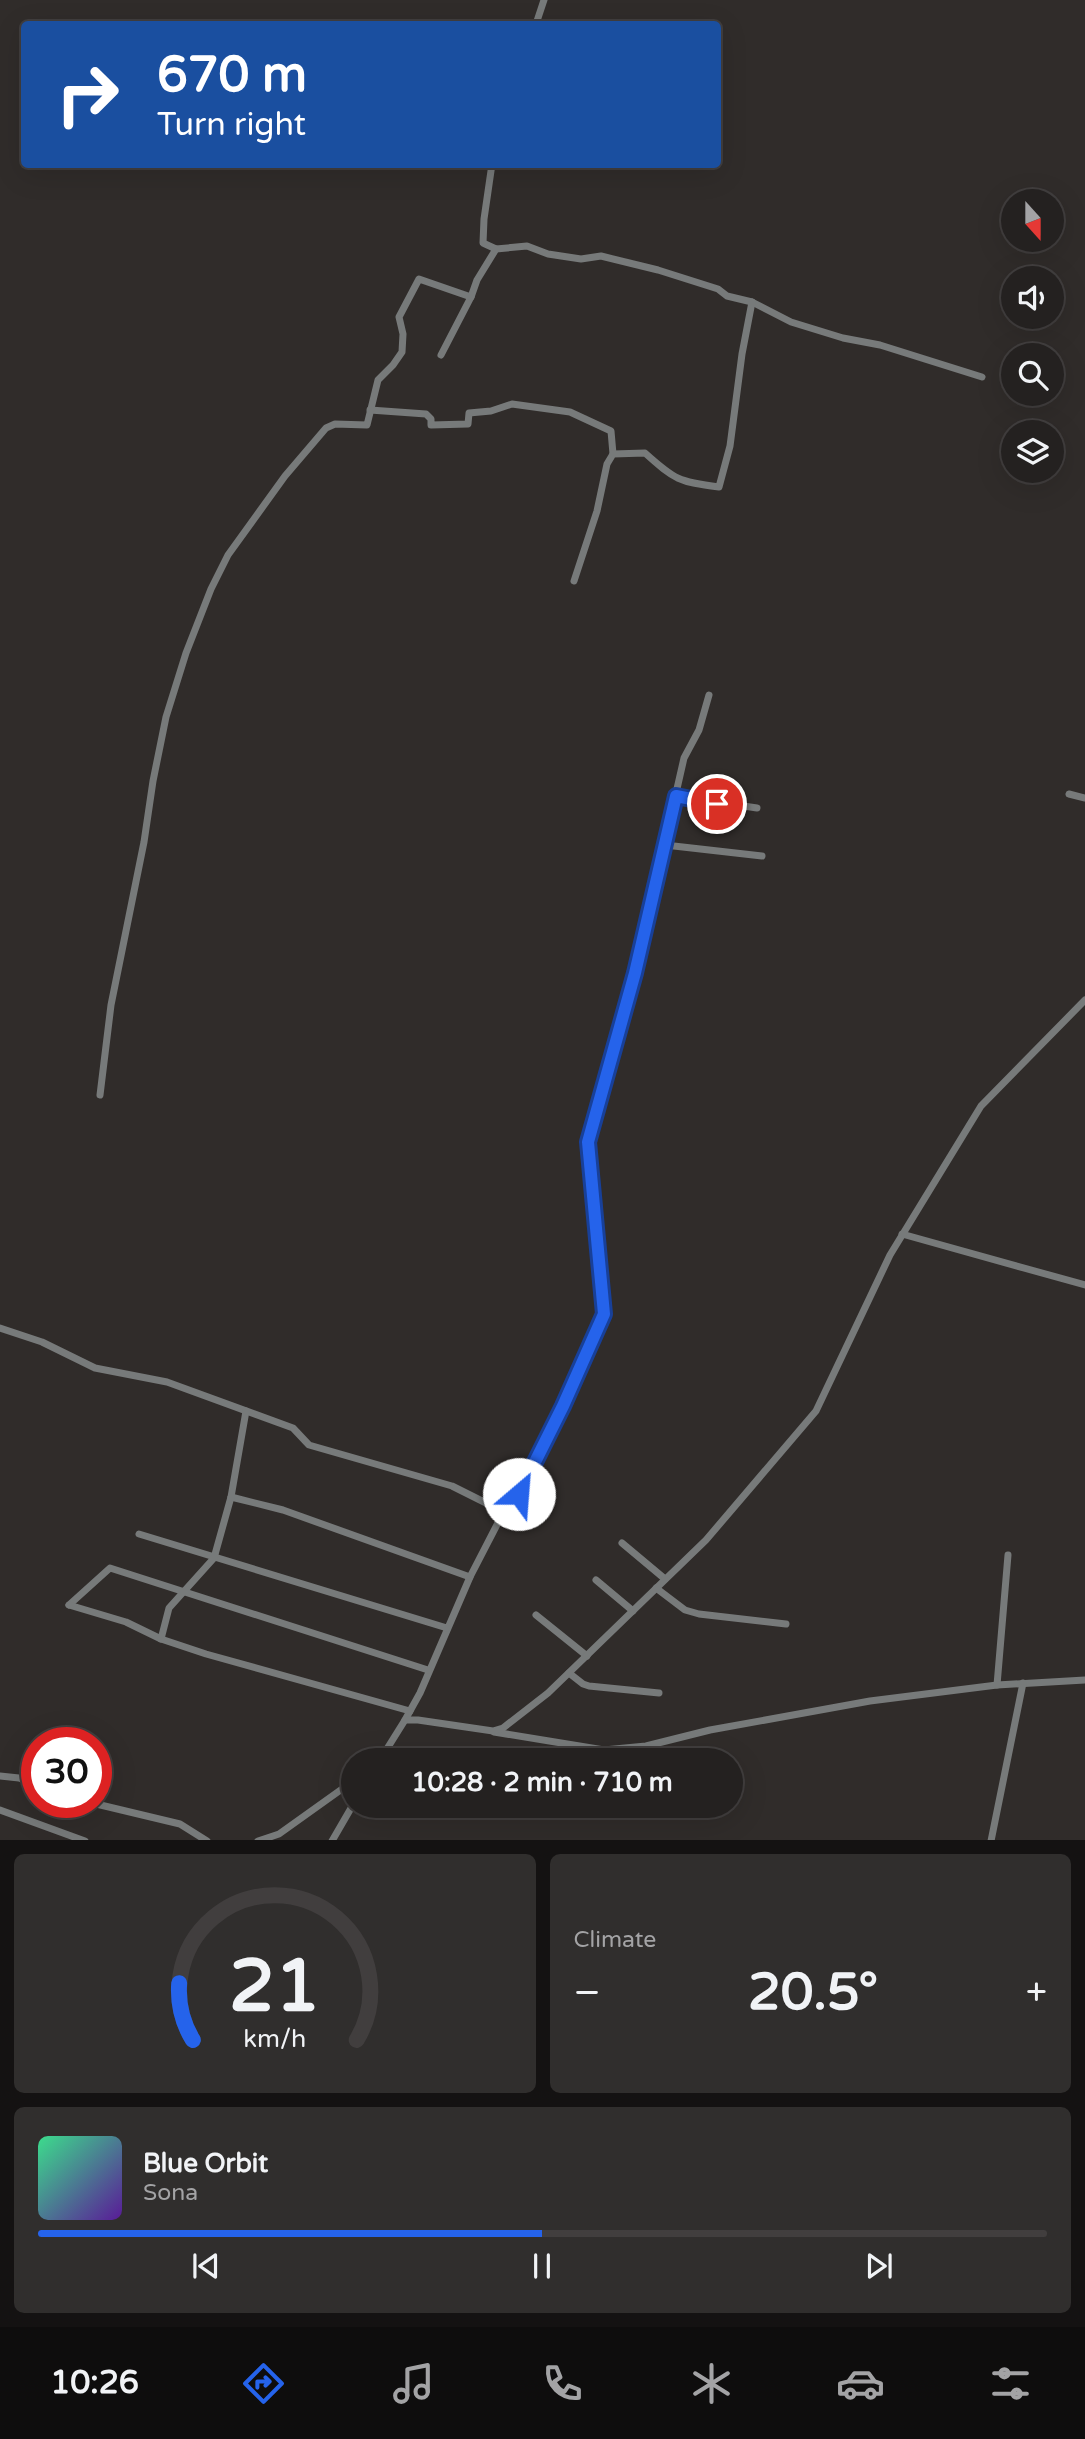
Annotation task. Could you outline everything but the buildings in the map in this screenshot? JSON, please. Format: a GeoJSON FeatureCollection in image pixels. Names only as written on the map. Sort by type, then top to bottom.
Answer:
{"type":"FeatureCollection","features":[{"type":"Feature","properties":{"kind":"street"},"geometry":{"type":"LineString","coordinates":[[537,21],[544,0]]}},
{"type":"Feature","properties":{"kind":"street"},"geometry":{"type":"LineString","coordinates":[[491,168],[483,243],[496,249],[527,246],[548,254],[582,259],[601,256],[718,289],[727,296],[752,302],[791,322],[843,338],[880,345],[982,377]]}},
{"type":"Feature","properties":{"kind":"street"},"geometry":{"type":"LineString","coordinates":[[442,355],[477,280],[496,249]]}},
{"type":"Feature","properties":{"kind":"street"},"geometry":{"type":"LineString","coordinates":[[100,1095],[111,1005],[166,717],[186,653],[211,589],[228,555],[269,497],[326,428],[335,424],[367,425],[378,380],[401,352],[403,334],[399,317],[419,279],[471,297]]}},
{"type":"Feature","properties":{"kind":"street"},"geometry":{"type":"LineString","coordinates":[[613,454],[645,453],[668,474],[686,483],[719,487],[730,446],[752,302]]}},
{"type":"Feature","properties":{"kind":"street"},"geometry":{"type":"LineString","coordinates":[[370,410],[426,414],[431,419],[431,425],[468,424],[469,413],[491,411],[512,404],[570,412],[611,430],[613,454],[607,464],[597,511],[574,581]]}},
{"type":"Feature","properties":{"kind":"street"},"geometry":{"type":"LineString","coordinates":[[388,1748],[420,1693],[470,1577],[502,1514],[519,1494],[563,1406],[604,1314],[588,1142],[635,973],[684,758],[699,730],[709,695]]}},
{"type":"Feature","properties":{"kind":"street"},"geometry":{"type":"LineString","coordinates":[[1069,793],[1085,798]]}},
{"type":"Feature","properties":{"kind":"street"},"geometry":{"type":"LineString","coordinates":[[676,796],[757,808]]}},
{"type":"Feature","properties":{"kind":"street"},"geometry":{"type":"LineString","coordinates":[[665,845],[762,856]]}},
{"type":"Feature","properties":{"kind":"street"},"geometry":{"type":"LineString","coordinates":[[493,1731],[503,1728],[548,1693],[706,1540],[816,1411],[890,1255],[981,1107],[1085,1000]]}},
{"type":"Feature","properties":{"kind":"street"},"geometry":{"type":"LineString","coordinates":[[902,1234],[1085,1285]]}},
{"type":"Feature","properties":{"kind":"street"},"geometry":{"type":"LineString","coordinates":[[0,1328],[42,1342],[94,1368],[167,1382],[293,1428],[309,1446],[452,1486],[502,1514]]}},
{"type":"Feature","properties":{"kind":"street"},"geometry":{"type":"LineString","coordinates":[[161,1639],[169,1608],[214,1558],[231,1497],[246,1411]]}},
{"type":"Feature","properties":{"kind":"street"},"geometry":{"type":"LineString","coordinates":[[231,1497],[284,1510],[470,1577]]}},
{"type":"Feature","properties":{"kind":"street"},"geometry":{"type":"LineString","coordinates":[[139,1534],[447,1628]]}},
{"type":"Feature","properties":{"kind":"street"},"geometry":{"type":"LineString","coordinates":[[622,1543],[666,1579]]}},
{"type":"Feature","properties":{"kind":"street"},"geometry":{"type":"LineString","coordinates":[[997,1685],[1008,1555]]}},
{"type":"Feature","properties":{"kind":"street"},"geometry":{"type":"LineString","coordinates":[[410,1711],[161,1639],[126,1622],[69,1605],[110,1568],[428,1670]]}},
{"type":"Feature","properties":{"kind":"street"},"geometry":{"type":"LineString","coordinates":[[596,1580],[633,1611]]}},
{"type":"Feature","properties":{"kind":"street"},"geometry":{"type":"LineString","coordinates":[[656,1588],[685,1609],[699,1614],[786,1624]]}},
{"type":"Feature","properties":{"kind":"street"},"geometry":{"type":"LineString","coordinates":[[536,1615],[587,1656]]}},
{"type":"Feature","properties":{"kind":"street"},"geometry":{"type":"LineString","coordinates":[[569,1673],[589,1686],[659,1693]]}},
{"type":"Feature","properties":{"kind":"street"},"geometry":{"type":"LineString","coordinates":[[405,1720],[493,1731],[604,1750],[646,1746],[710,1730],[870,1701],[997,1685],[1085,1680]]}},
{"type":"Feature","properties":{"kind":"street"},"geometry":{"type":"LineString","coordinates":[[991,1840],[1023,1683]]}},
{"type":"Feature","properties":{"kind":"street"},"geometry":{"type":"LineString","coordinates":[[0,1776],[21,1779]]}},
{"type":"Feature","properties":{"kind":"street"},"geometry":{"type":"LineString","coordinates":[[258,1840],[279,1833],[341,1790]]}},
{"type":"Feature","properties":{"kind":"street"},"geometry":{"type":"LineString","coordinates":[[112,1808],[180,1824],[207,1840]]}},
{"type":"Feature","properties":{"kind":"street"},"geometry":{"type":"LineString","coordinates":[[0,1810],[85,1840]]}},
{"type":"Feature","properties":{"kind":"street"},"geometry":{"type":"LineString","coordinates":[[332,1840],[345,1818]]}},
{"type":"Feature","properties":{"kind":"route"},"geometry":{"type":"LineString","coordinates":[[519,1494],[563,1406],[604,1314],[588,1142],[635,973],[676,796],[717,804]]}}]}
